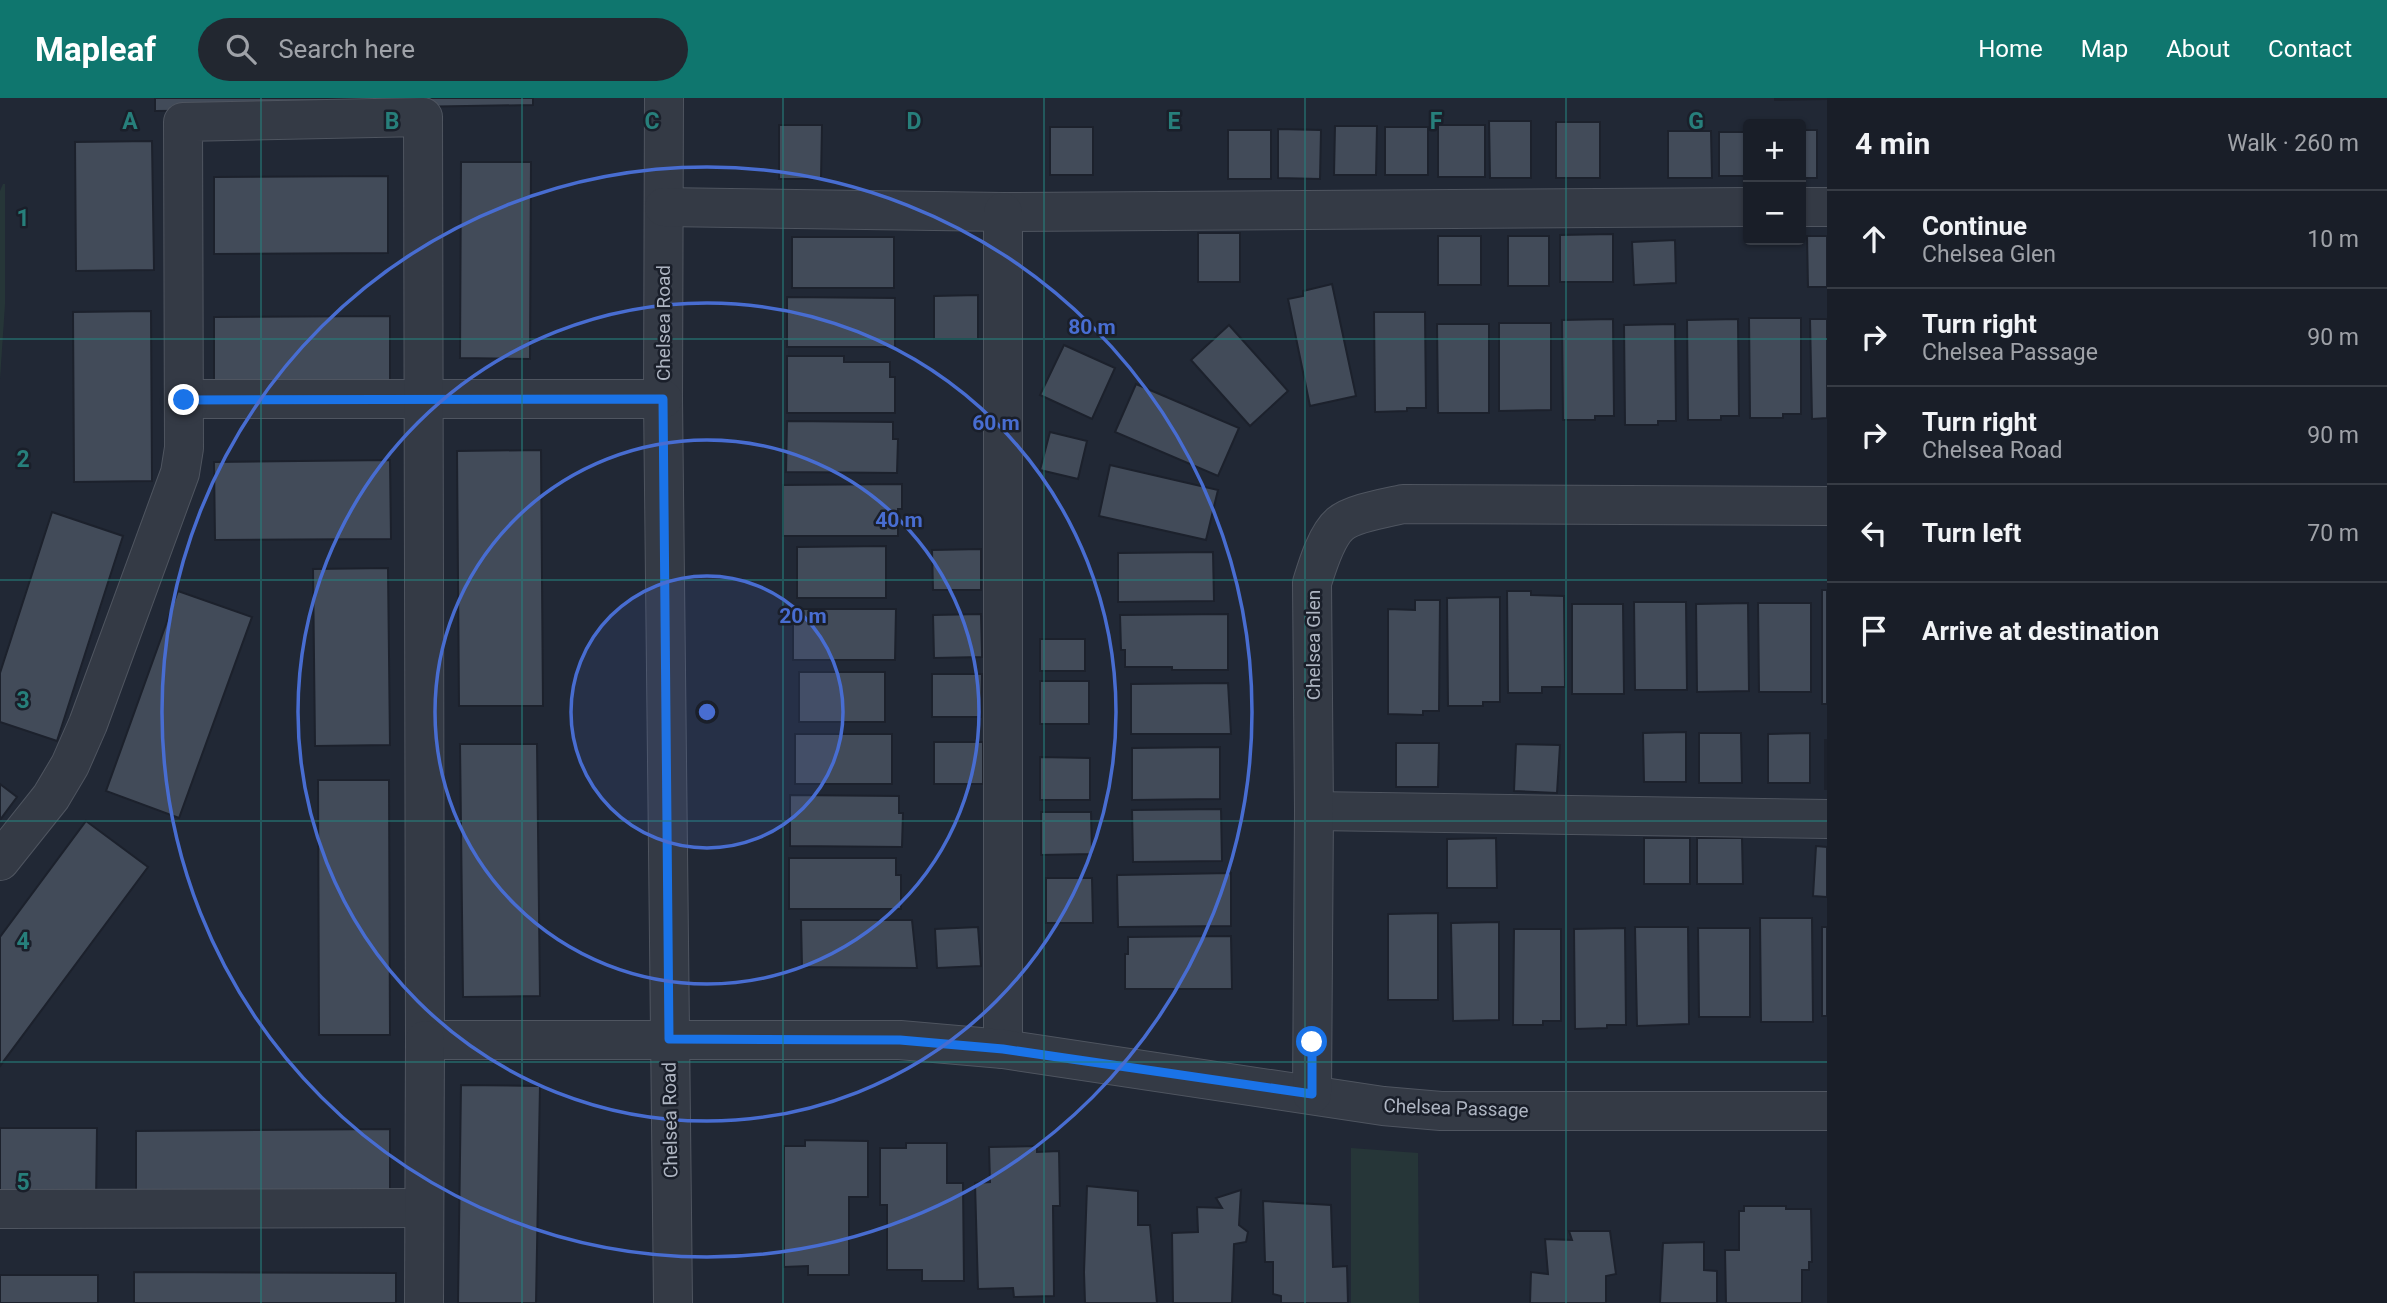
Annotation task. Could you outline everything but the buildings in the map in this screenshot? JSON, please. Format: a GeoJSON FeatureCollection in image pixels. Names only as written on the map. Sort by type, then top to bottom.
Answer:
{"type":"FeatureCollection","features":[{"type":"Feature","properties":{"kind":"street","name":"Chelsea Road"},"geometry":{"type":"LineString","coordinates":[[664,98],[663,399],[673,1303]]}},
{"type":"Feature","properties":{"kind":"street"},"geometry":{"type":"LineString","coordinates":[[0,861],[51,797],[70,765],[88,724],[180,473],[184,448],[183,122],[423,117],[424,1303]]}},
{"type":"Feature","properties":{"kind":"street"},"geometry":{"type":"LineString","coordinates":[[664,207],[1003,212],[1743,207]]}},
{"type":"Feature","properties":{"kind":"street"},"geometry":{"type":"LineString","coordinates":[[1806,207],[1827,207]]}},
{"type":"Feature","properties":{"kind":"street"},"geometry":{"type":"LineString","coordinates":[[1003,212],[1003,1049]]}},
{"type":"Feature","properties":{"kind":"street"},"geometry":{"type":"LineString","coordinates":[[184,400],[663,399]]}},
{"type":"Feature","properties":{"kind":"street","name":"Chelsea Glen"},"geometry":{"type":"LineString","coordinates":[[1312,1094],[1312,583],[1322,553],[1340,524],[1370,511],[1403,504],[1827,506]]}},
{"type":"Feature","properties":{"kind":"street"},"geometry":{"type":"LineString","coordinates":[[1314,811],[1827,819]]}},
{"type":"Feature","properties":{"kind":"street","name":"Chelsea Passage"},"geometry":{"type":"LineString","coordinates":[[425,1040],[900,1040],[1003,1049],[1383,1106],[1441,1111],[1827,1111]]}},
{"type":"Feature","properties":{"kind":"street"},"geometry":{"type":"LineString","coordinates":[[0,1209],[424,1208]]}},
{"type":"Feature","properties":{"kind":"shaded area"},"geometry":{"type":"Polygon","coordinates":[[[3,184],[5,304],[0,379],[0,191],[3,184]]]}},
{"type":"Feature","properties":{"kind":"shaded area"},"geometry":{"type":"Polygon","coordinates":[[[1351,1148],[1418,1153],[1419,1303],[1351,1303],[1351,1148]]]}},
{"type":"Feature","properties":{"kind":"route"},"geometry":{"type":"LineString","coordinates":[[184,400],[663,399],[669,1039],[900,1040],[1003,1049],[1312,1094],[1312,1042]]}}]}
